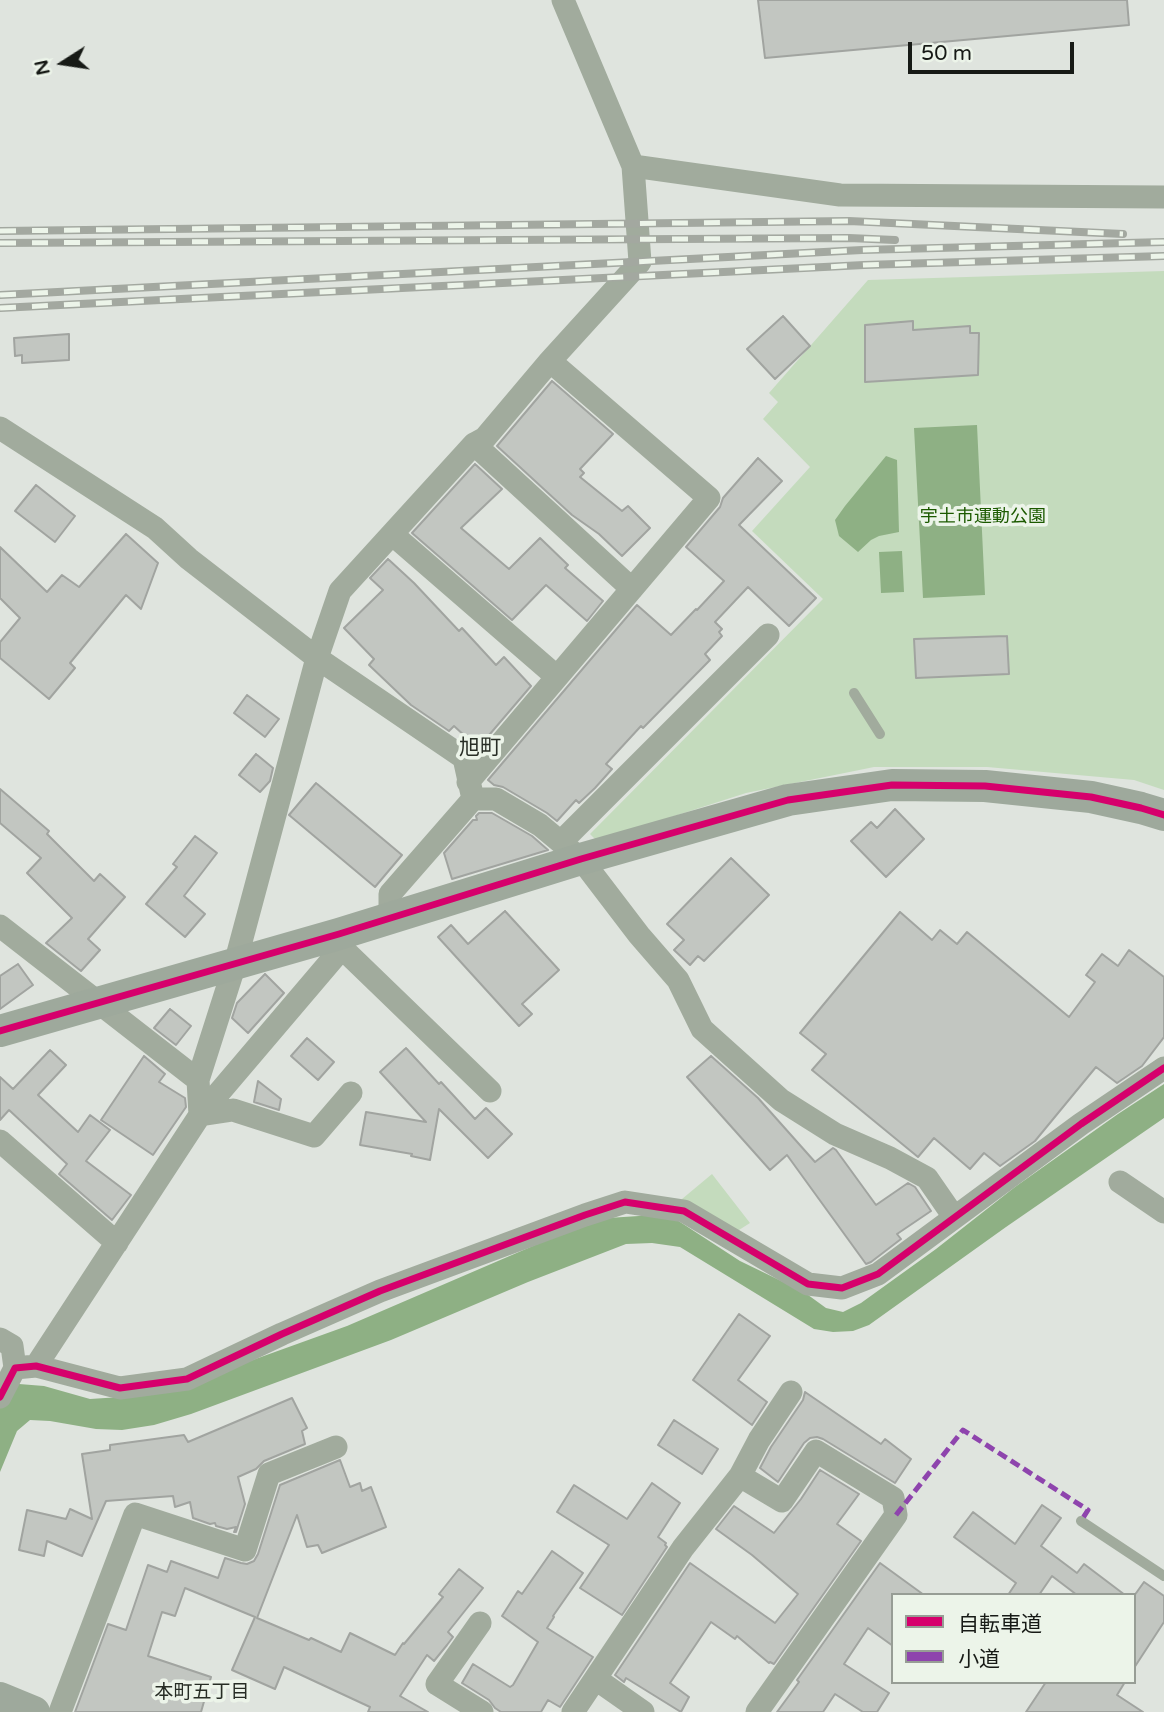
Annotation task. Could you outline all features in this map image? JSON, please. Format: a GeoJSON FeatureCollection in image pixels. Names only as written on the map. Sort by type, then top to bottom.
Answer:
{"type":"FeatureCollection","features":[{"type":"Feature","properties":{"kind":"street"},"geometry":{"type":"LineString","coordinates":[[200,1115],[198,1080],[235,964],[317,659],[340,591],[474,444],[485,438],[550,361],[640,262],[634,166],[563,0]]}},
{"type":"Feature","properties":{"kind":"street"},"geometry":{"type":"LineString","coordinates":[[634,166],[839,195],[1164,197]]}},
{"type":"Feature","properties":{"kind":"street"},"geometry":{"type":"LineString","coordinates":[[390,918],[390,894],[557,677],[709,498],[550,361]]}},
{"type":"Feature","properties":{"kind":"street"},"geometry":{"type":"LineString","coordinates":[[0,428],[155,528],[188,559],[317,659],[464,758],[470,791]]}},
{"type":"Feature","properties":{"kind":"street"},"geometry":{"type":"LineString","coordinates":[[474,444],[632,589]]}},
{"type":"Feature","properties":{"kind":"street"},"geometry":{"type":"LineString","coordinates":[[392,534],[557,677]]}},
{"type":"Feature","properties":{"kind":"street"},"geometry":{"type":"LineString","coordinates":[[571,851],[768,635]]}},
{"type":"Feature","properties":{"kind":"street"},"geometry":{"type":"LineString","coordinates":[[0,1031],[235,964],[340,941],[390,918],[571,851],[788,800],[892,785],[985,786],[1091,797],[1164,815]]}},
{"type":"Feature","properties":{"kind":"street"},"geometry":{"type":"LineString","coordinates":[[470,791],[496,799],[540,825],[571,851],[678,980],[702,1029],[781,1100],[835,1135],[890,1158],[927,1178],[954,1217]]}},
{"type":"Feature","properties":{"kind":"street"},"geometry":{"type":"LineString","coordinates":[[0,926],[198,1080]]}},
{"type":"Feature","properties":{"kind":"street"},"geometry":{"type":"LineString","coordinates":[[340,941],[490,1091]]}},
{"type":"Feature","properties":{"kind":"street"},"geometry":{"type":"LineString","coordinates":[[0,1397],[117,1243],[200,1115],[340,941]]}},
{"type":"Feature","properties":{"kind":"street"},"geometry":{"type":"LineString","coordinates":[[0,1339],[12,1346],[25,1367],[120,1388],[187,1379],[380,1291],[625,1202],[684,1211],[808,1284],[842,1288],[878,1274],[1081,1124],[1164,1068]]}},
{"type":"Feature","properties":{"kind":"street"},"geometry":{"type":"LineString","coordinates":[[200,1115],[233,1110],[314,1136],[351,1093]]}},
{"type":"Feature","properties":{"kind":"street"},"geometry":{"type":"LineString","coordinates":[[0,1140],[117,1243]]}},
{"type":"Feature","properties":{"kind":"street"},"geometry":{"type":"LineString","coordinates":[[1120,1182],[1164,1212]]}},
{"type":"Feature","properties":{"kind":"street"},"geometry":{"type":"LineString","coordinates":[[573,1712],[682,1548],[740,1476],[759,1440],[791,1392]]}},
{"type":"Feature","properties":{"kind":"street"},"geometry":{"type":"LineString","coordinates":[[60,1712],[135,1514],[245,1550],[269,1474],[336,1447]]}},
{"type":"Feature","properties":{"kind":"street"},"geometry":{"type":"LineString","coordinates":[[740,1476],[782,1501],[816,1451],[893,1498],[896,1515],[757,1712]]}},
{"type":"Feature","properties":{"kind":"street"},"geometry":{"type":"LineString","coordinates":[[480,1623],[437,1685],[482,1712]]}},
{"type":"Feature","properties":{"kind":"street"},"geometry":{"type":"LineString","coordinates":[[596,1679],[643,1712]]}},
{"type":"Feature","properties":{"kind":"street"},"geometry":{"type":"LineString","coordinates":[[0,1698],[34,1712]]}},
{"type":"Feature","properties":{"kind":"lane"},"geometry":{"type":"LineString","coordinates":[[854,693],[880,734]]}},
{"type":"Feature","properties":{"kind":"lane"},"geometry":{"type":"LineString","coordinates":[[1081,1521],[1164,1576]]}},
{"type":"Feature","properties":{"kind":"green space","name":"宇土市運動公園"},"geometry":{"type":"Polygon","coordinates":[[[1164,271],[1164,790],[1134,780],[987,767],[874,767],[746,793],[597,841],[590,834],[823,599],[752,531],[810,467],[763,419],[778,402],[769,393],[868,280],[1164,271]]]}},
{"type":"Feature","properties":{"kind":"green space"},"geometry":{"type":"Polygon","coordinates":[[[712,1174],[750,1223],[728,1237],[684,1211],[682,1199],[712,1174]]]}},
{"type":"Feature","properties":{"kind":"shaded area"},"geometry":{"type":"Polygon","coordinates":[[[977,425],[985,595],[923,598],[914,428],[977,425]]]}},
{"type":"Feature","properties":{"kind":"shaded area"},"geometry":{"type":"Polygon","coordinates":[[[886,456],[897,460],[899,532],[879,536],[858,552],[839,536],[835,520],[886,456]]]}},
{"type":"Feature","properties":{"kind":"shaded area"},"geometry":{"type":"Polygon","coordinates":[[[902,551],[904,592],[881,593],[879,552],[902,551]]]}},
{"type":"Feature","properties":{"kind":"shaded area"},"geometry":{"type":"Polygon","coordinates":[[[1164,1084],[1164,1118],[869,1325],[853,1331],[814,1329],[680,1247],[652,1243],[626,1244],[391,1340],[191,1414],[154,1425],[122,1430],[96,1429],[30,1420],[17,1431],[0,1472],[0,1402],[19,1384],[44,1386],[90,1399],[136,1396],[175,1388],[347,1326],[570,1230],[608,1218],[654,1215],[677,1220],[740,1261],[804,1292],[826,1308],[843,1312],[861,1303],[1015,1187],[1164,1084]]]}},
{"type":"Feature","properties":{"kind":"building"},"geometry":{"type":"Polygon","coordinates":[[[758,0],[1127,0],[1129,25],[765,58],[758,0]]]}},
{"type":"Feature","properties":{"kind":"building"},"geometry":{"type":"Polygon","coordinates":[[[783,316],[810,346],[775,379],[747,349],[783,316]]]}},
{"type":"Feature","properties":{"kind":"building"},"geometry":{"type":"Polygon","coordinates":[[[913,321],[913,330],[970,326],[970,333],[979,333],[978,375],[865,382],[865,325],[913,321]]]}},
{"type":"Feature","properties":{"kind":"building"},"geometry":{"type":"Polygon","coordinates":[[[69,334],[69,360],[22,363],[22,355],[15,356],[14,338],[69,334]]]}},
{"type":"Feature","properties":{"kind":"building"},"geometry":{"type":"Polygon","coordinates":[[[552,381],[613,434],[580,469],[584,473],[580,477],[622,511],[628,506],[650,528],[622,556],[599,534],[572,515],[497,446],[552,381]]]}},
{"type":"Feature","properties":{"kind":"building"},"geometry":{"type":"Polygon","coordinates":[[[758,458],[782,481],[739,525],[816,598],[789,626],[748,587],[715,622],[722,629],[719,632],[722,636],[705,654],[710,660],[643,728],[641,726],[606,764],[612,769],[595,788],[579,803],[576,800],[557,821],[503,787],[494,785],[488,780],[637,605],[671,635],[724,581],[686,547],[758,458]]]}},
{"type":"Feature","properties":{"kind":"building"},"geometry":{"type":"Polygon","coordinates":[[[475,464],[502,489],[461,528],[509,569],[540,538],[568,565],[565,568],[603,601],[587,621],[546,585],[512,620],[412,533],[475,464]]]}},
{"type":"Feature","properties":{"kind":"building"},"geometry":{"type":"Polygon","coordinates":[[[36,485],[75,516],[55,542],[15,511],[36,485]]]}},
{"type":"Feature","properties":{"kind":"building"},"geometry":{"type":"Polygon","coordinates":[[[126,534],[158,563],[141,609],[126,595],[70,663],[75,668],[49,699],[0,658],[0,642],[20,618],[0,598],[0,547],[47,592],[62,575],[79,587],[126,534]]]}},
{"type":"Feature","properties":{"kind":"building"},"geometry":{"type":"Polygon","coordinates":[[[388,559],[459,631],[462,628],[496,665],[504,657],[531,686],[478,748],[454,726],[449,731],[411,705],[369,665],[374,659],[344,628],[383,590],[370,578],[388,559]]]}},
{"type":"Feature","properties":{"kind":"building"},"geometry":{"type":"Polygon","coordinates":[[[1007,636],[1009,674],[916,678],[914,639],[1007,636]]]}},
{"type":"Feature","properties":{"kind":"building"},"geometry":{"type":"Polygon","coordinates":[[[247,695],[279,719],[265,737],[234,713],[247,695]]]}},
{"type":"Feature","properties":{"kind":"building"},"geometry":{"type":"Polygon","coordinates":[[[256,754],[273,768],[270,781],[260,792],[239,775],[256,754]]]}},
{"type":"Feature","properties":{"kind":"building"},"geometry":{"type":"Polygon","coordinates":[[[316,783],[402,855],[375,887],[289,815],[316,783]]]}},
{"type":"Feature","properties":{"kind":"building"},"geometry":{"type":"Polygon","coordinates":[[[0,789],[49,831],[47,834],[94,881],[100,874],[125,897],[88,939],[100,950],[81,971],[46,943],[72,918],[27,873],[41,858],[0,823],[0,789]]]}},
{"type":"Feature","properties":{"kind":"building"},"geometry":{"type":"Polygon","coordinates":[[[895,809],[924,839],[886,877],[851,841],[871,822],[877,828],[895,809]]]}},
{"type":"Feature","properties":{"kind":"building"},"geometry":{"type":"Polygon","coordinates":[[[479,813],[492,813],[532,836],[548,850],[452,879],[444,853],[473,820],[477,820],[479,813]]]}},
{"type":"Feature","properties":{"kind":"building"},"geometry":{"type":"Polygon","coordinates":[[[195,836],[217,853],[184,896],[205,914],[185,937],[146,904],[177,867],[173,864],[195,836]]]}},
{"type":"Feature","properties":{"kind":"building"},"geometry":{"type":"Polygon","coordinates":[[[731,858],[769,895],[704,961],[698,956],[690,965],[674,950],[684,940],[667,924],[731,858]]]}},
{"type":"Feature","properties":{"kind":"building"},"geometry":{"type":"Polygon","coordinates":[[[505,911],[559,970],[522,1004],[532,1014],[519,1026],[438,937],[451,925],[468,944],[505,911]]]}},
{"type":"Feature","properties":{"kind":"building"},"geometry":{"type":"Polygon","coordinates":[[[900,912],[932,940],[940,930],[957,944],[967,932],[1069,1017],[1095,982],[1086,975],[1102,954],[1118,966],[1129,950],[1164,977],[1164,1037],[1142,1066],[1117,1083],[1096,1067],[1035,1141],[1000,1166],[984,1153],[970,1169],[934,1138],[918,1157],[812,1070],[826,1054],[800,1033],[900,912]]]}},
{"type":"Feature","properties":{"kind":"building"},"geometry":{"type":"Polygon","coordinates":[[[18,964],[33,985],[0,1009],[0,976],[18,964]]]}},
{"type":"Feature","properties":{"kind":"building"},"geometry":{"type":"Polygon","coordinates":[[[265,974],[284,993],[248,1033],[232,1018],[237,1003],[265,974]]]}},
{"type":"Feature","properties":{"kind":"building"},"geometry":{"type":"Polygon","coordinates":[[[170,1009],[191,1026],[176,1045],[154,1028],[170,1009]]]}},
{"type":"Feature","properties":{"kind":"building"},"geometry":{"type":"Polygon","coordinates":[[[307,1038],[334,1062],[318,1080],[291,1056],[307,1038]]]}},
{"type":"Feature","properties":{"kind":"building"},"geometry":{"type":"Polygon","coordinates":[[[406,1048],[475,1119],[486,1108],[512,1134],[488,1158],[439,1109],[430,1160],[360,1145],[366,1112],[426,1122],[380,1072],[406,1048]]]}},
{"type":"Feature","properties":{"kind":"building"},"geometry":{"type":"Polygon","coordinates":[[[50,1050],[66,1065],[38,1095],[78,1132],[90,1115],[110,1130],[86,1161],[131,1195],[112,1220],[59,1174],[67,1164],[9,1110],[0,1120],[0,1077],[13,1089],[50,1050]]]}},
{"type":"Feature","properties":{"kind":"building"},"geometry":{"type":"Polygon","coordinates":[[[144,1056],[165,1074],[159,1082],[185,1098],[186,1107],[153,1155],[101,1120],[144,1056]]]}},
{"type":"Feature","properties":{"kind":"building"},"geometry":{"type":"Polygon","coordinates":[[[711,1056],[758,1098],[815,1162],[833,1148],[836,1150],[876,1205],[908,1183],[915,1187],[931,1211],[897,1234],[901,1239],[866,1264],[787,1155],[770,1170],[687,1077],[711,1056]]]}},
{"type":"Feature","properties":{"kind":"building"},"geometry":{"type":"Polygon","coordinates":[[[258,1081],[281,1099],[279,1110],[254,1102],[258,1081]]]}},
{"type":"Feature","properties":{"kind":"building"},"geometry":{"type":"Polygon","coordinates":[[[739,1314],[770,1336],[738,1380],[767,1402],[752,1425],[693,1380],[739,1314]]]}},
{"type":"Feature","properties":{"kind":"building"},"geometry":{"type":"Polygon","coordinates":[[[805,1392],[881,1444],[885,1439],[911,1459],[895,1483],[817,1437],[804,1443],[778,1482],[760,1468],[803,1400],[805,1392]]]}},
{"type":"Feature","properties":{"kind":"building"},"geometry":{"type":"Polygon","coordinates":[[[292,1398],[307,1428],[302,1431],[305,1444],[264,1461],[256,1469],[238,1477],[245,1504],[236,1532],[236,1527],[227,1529],[193,1518],[190,1502],[175,1507],[173,1496],[106,1501],[82,1556],[47,1541],[44,1556],[19,1550],[27,1510],[66,1519],[70,1509],[92,1519],[82,1454],[110,1450],[110,1445],[184,1435],[188,1442],[292,1398]]]}},
{"type":"Feature","properties":{"kind":"building"},"geometry":{"type":"Polygon","coordinates":[[[674,1420],[718,1449],[702,1474],[658,1445],[674,1420]]]}},
{"type":"Feature","properties":{"kind":"building"},"geometry":{"type":"Polygon","coordinates":[[[340,1460],[350,1487],[360,1483],[362,1491],[371,1487],[386,1527],[322,1553],[318,1545],[307,1547],[297,1515],[257,1618],[341,1652],[350,1633],[395,1655],[443,1597],[439,1594],[459,1569],[483,1588],[448,1632],[453,1637],[447,1645],[434,1661],[427,1655],[400,1696],[428,1712],[368,1712],[370,1707],[284,1667],[275,1689],[232,1670],[255,1617],[185,1588],[175,1616],[162,1612],[148,1656],[211,1677],[201,1712],[75,1712],[108,1624],[126,1630],[148,1565],[167,1572],[171,1561],[218,1578],[225,1558],[247,1564],[254,1561],[280,1485],[340,1460]]]}},
{"type":"Feature","properties":{"kind":"building"},"geometry":{"type":"Polygon","coordinates":[[[820,1470],[859,1494],[837,1524],[861,1541],[774,1664],[769,1663],[737,1636],[735,1639],[711,1622],[670,1683],[689,1697],[681,1712],[626,1678],[624,1682],[615,1675],[690,1563],[775,1623],[798,1594],[716,1529],[734,1506],[774,1533],[820,1470]]]}},
{"type":"Feature","properties":{"kind":"building"},"geometry":{"type":"Polygon","coordinates":[[[652,1483],[680,1503],[658,1537],[667,1547],[622,1615],[580,1588],[609,1545],[557,1512],[574,1485],[627,1519],[652,1483]]]}},
{"type":"Feature","properties":{"kind":"building"},"geometry":{"type":"Polygon","coordinates":[[[1042,1505],[1061,1518],[1041,1546],[1077,1573],[1084,1564],[1122,1593],[1074,1593],[1052,1576],[1040,1593],[1009,1593],[1016,1583],[954,1537],[973,1512],[1015,1544],[1042,1505]]]}},
{"type":"Feature","properties":{"kind":"building"},"geometry":{"type":"Polygon","coordinates":[[[552,1551],[583,1573],[547,1628],[593,1657],[560,1707],[548,1700],[541,1712],[501,1712],[489,1700],[462,1683],[473,1664],[510,1687],[513,1685],[538,1642],[502,1616],[518,1591],[522,1594],[552,1551]]]}},
{"type":"Feature","properties":{"kind":"building"},"geometry":{"type":"Polygon","coordinates":[[[880,1563],[921,1593],[891,1593],[891,1645],[868,1628],[844,1664],[889,1693],[877,1712],[863,1712],[835,1694],[823,1712],[777,1712],[799,1682],[797,1680],[880,1563]]]}},
{"type":"Feature","properties":{"kind":"building"},"geometry":{"type":"Polygon","coordinates":[[[1144,1582],[1164,1596],[1164,1622],[1136,1665],[1136,1593],[1144,1582]]]}},
{"type":"Feature","properties":{"kind":"building"},"geometry":{"type":"Polygon","coordinates":[[[1045,1684],[1124,1684],[1117,1695],[1143,1712],[1026,1712],[1045,1684]]]}},
{"type":"Feature","properties":{"kind":"railway"},"geometry":{"type":"LineString","coordinates":[[0,231],[849,221],[1123,234]]}},
{"type":"Feature","properties":{"kind":"railway"},"geometry":{"type":"LineString","coordinates":[[0,243],[849,238],[895,240]]}},
{"type":"Feature","properties":{"kind":"railway"},"geometry":{"type":"LineString","coordinates":[[0,295],[862,250],[1164,242]]}},
{"type":"Feature","properties":{"kind":"railway"},"geometry":{"type":"LineString","coordinates":[[0,308],[864,265],[1164,256]]}},
{"type":"Feature","properties":{"kind":"marked path"},"geometry":{"type":"LineString","coordinates":[[896,1515],[963,1430],[1088,1510],[1081,1521]]}},
{"type":"Feature","properties":{"kind":"cycle path"},"geometry":{"type":"LineString","coordinates":[[0,1031],[339,934],[581,859],[788,800],[892,785],[985,786],[1091,797],[1164,815]]}},
{"type":"Feature","properties":{"kind":"cycle path"},"geometry":{"type":"LineString","coordinates":[[0,1397],[15,1368],[36,1366],[120,1388],[187,1379],[380,1291],[625,1202],[684,1211],[808,1284],[842,1288],[878,1274],[1081,1124],[1164,1068]]}},
{"type":"Feature","properties":{"kind":"district","name":"旭町"},"geometry":{"type":"Point","coordinates":[480,748]}},
{"type":"Feature","properties":{"kind":"district","name":"本町五丁目"},"geometry":{"type":"Point","coordinates":[202,1693]}}]}
